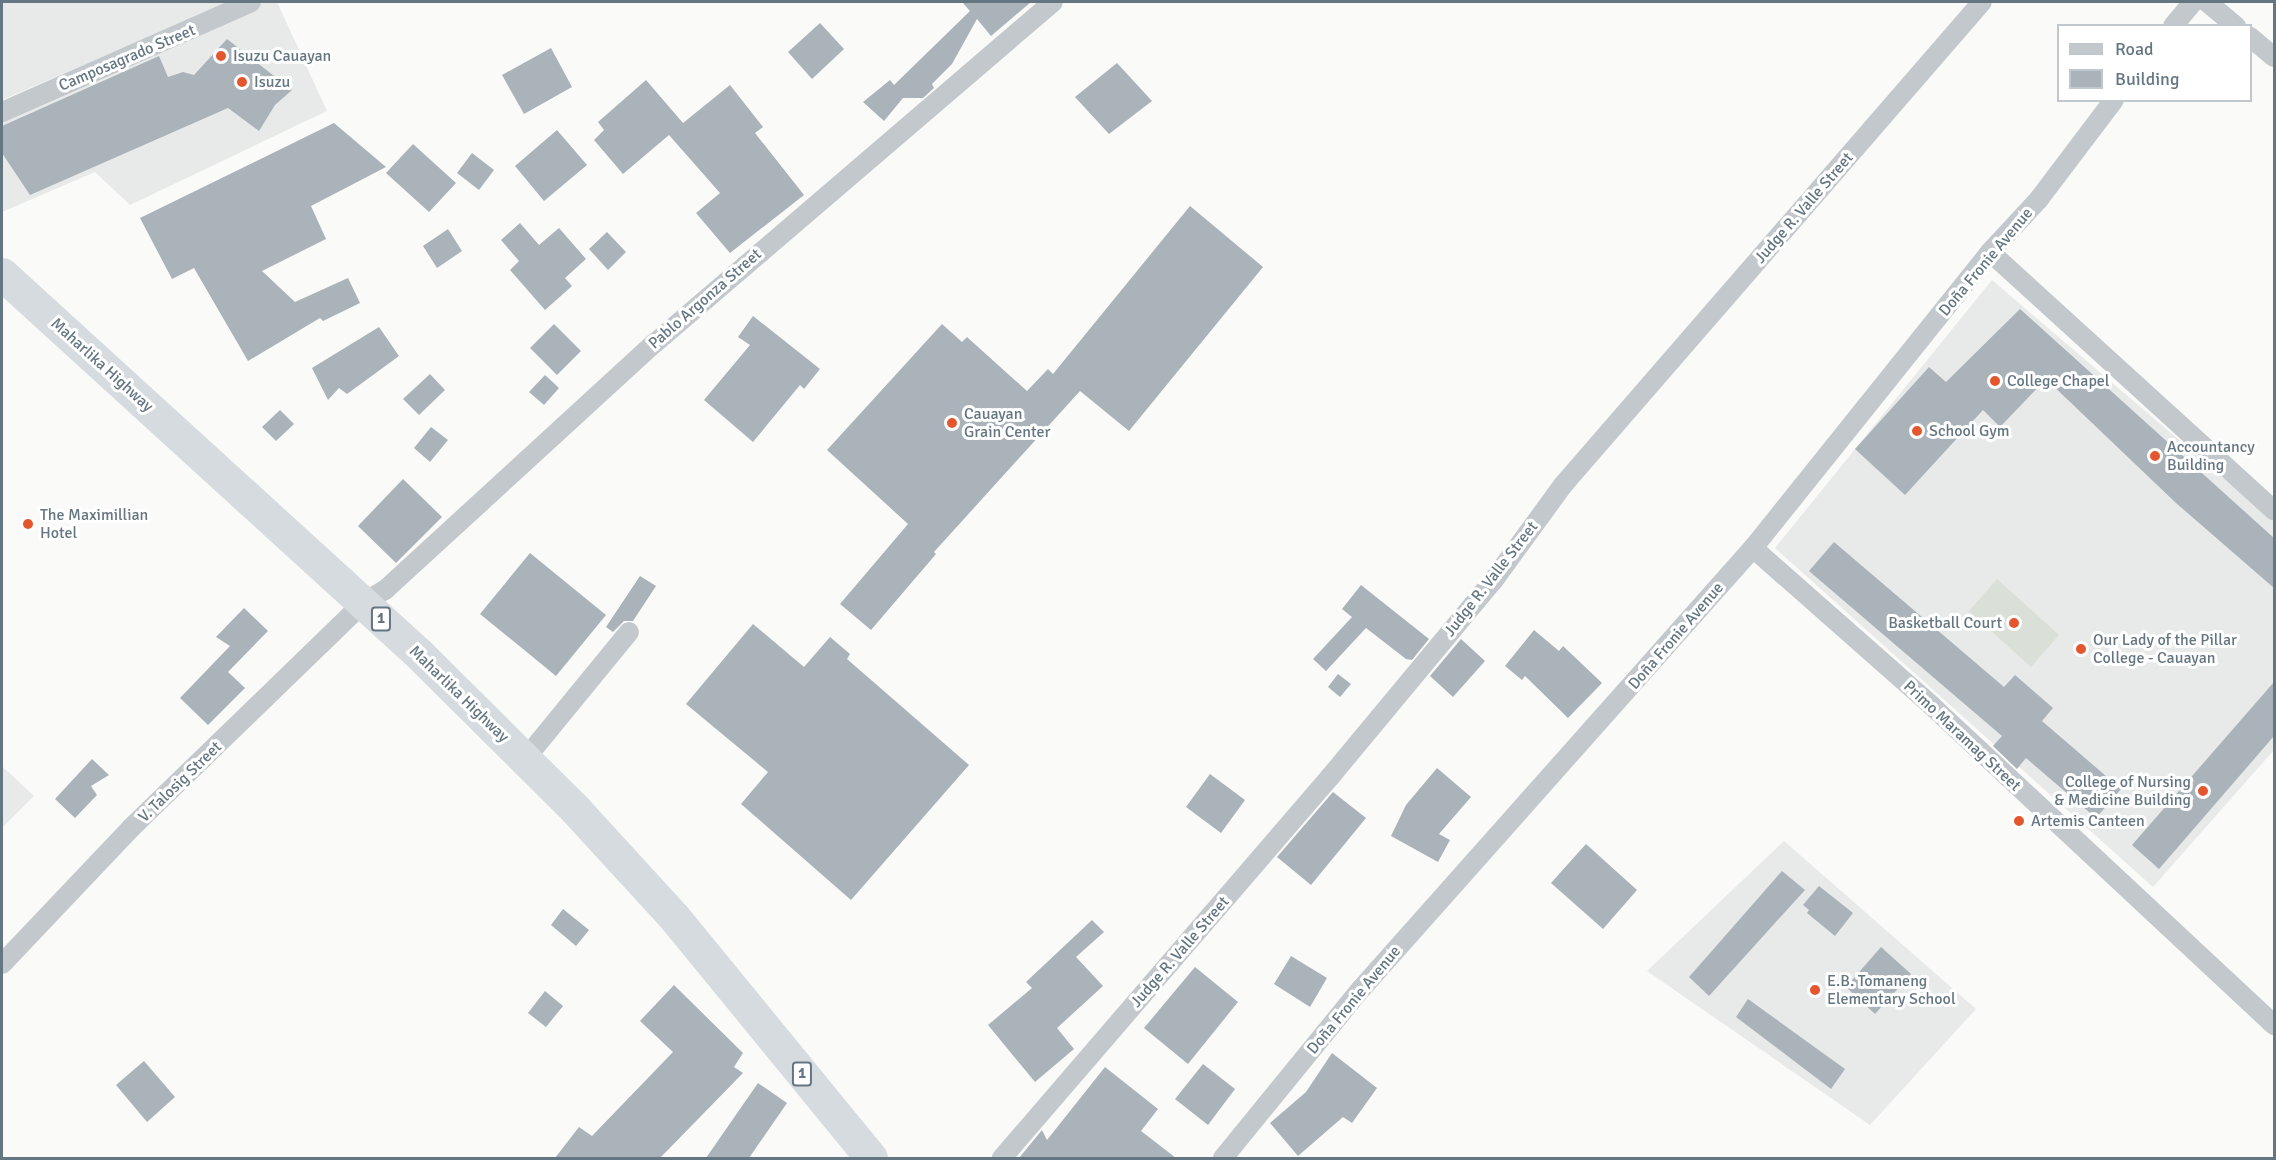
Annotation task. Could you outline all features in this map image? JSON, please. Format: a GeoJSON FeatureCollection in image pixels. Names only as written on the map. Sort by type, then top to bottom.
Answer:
{"type":"FeatureCollection","features":[{"type":"Feature","properties":{"kind":"highway","name":"Maharlika Highway"},"geometry":{"type":"LineString","coordinates":[[2,274],[363,603],[525,759],[658,898],[871,1158]]}},
{"type":"Feature","properties":{"kind":"street","name":"Camposagrado Street"},"geometry":{"type":"LineString","coordinates":[[2,112],[251,2]]}},
{"type":"Feature","properties":{"kind":"street","name":"Pablo Argonza Street"},"geometry":{"type":"LineString","coordinates":[[363,603],[385,590],[664,335],[1053,2]]}},
{"type":"Feature","properties":{"kind":"street","name":"Judge R. Valle Street"},"geometry":{"type":"LineString","coordinates":[[1002,1158],[1330,777],[1492,581],[1563,485],[1982,2]]}},
{"type":"Feature","properties":{"kind":"street"},"geometry":{"type":"LineString","coordinates":[[2175,24],[2193,2]]}},
{"type":"Feature","properties":{"kind":"street"},"geometry":{"type":"LineString","coordinates":[[2207,2],[2234,24]]}},
{"type":"Feature","properties":{"kind":"street"},"geometry":{"type":"LineString","coordinates":[[2252,39],[2274,57]]}},
{"type":"Feature","properties":{"kind":"street","name":"Doña Fronie Avenue"},"geometry":{"type":"LineString","coordinates":[[1223,1158],[1360,989],[1753,548],[1990,252],[2039,199],[2112,102]]}},
{"type":"Feature","properties":{"kind":"street"},"geometry":{"type":"LineString","coordinates":[[1990,252],[2274,510]]}},
{"type":"Feature","properties":{"kind":"street","name":"Primo Maramag Street"},"geometry":{"type":"LineString","coordinates":[[1753,548],[1932,706],[2274,1025]]}},
{"type":"Feature","properties":{"kind":"street","name":"V. Talosig Street"},"geometry":{"type":"LineString","coordinates":[[2,964],[131,828],[363,603]]}},
{"type":"Feature","properties":{"kind":"street"},"geometry":{"type":"LineString","coordinates":[[525,759],[629,632]]}},
{"type":"Feature","properties":{"kind":"shaded area"},"geometry":{"type":"Polygon","coordinates":[[[2,2],[231,2],[2,100],[2,2]]]}},
{"type":"Feature","properties":{"kind":"shaded area","name":"Isuzu Cauayan"},"geometry":{"type":"Polygon","coordinates":[[[265,2],[277,2],[327,111],[130,205],[95,172],[2,212],[2,117],[265,2]]]}},
{"type":"Feature","properties":{"kind":"shaded area","name":"Our Lady of the Pillar College - Cauayan"},"geometry":{"type":"Polygon","coordinates":[[[1992,280],[2274,521],[2274,750],[2153,887],[1775,548],[1992,280]]]}},
{"type":"Feature","properties":{"kind":"shaded area","name":"Basketball Court"},"geometry":{"type":"Polygon","coordinates":[[[1997,579],[2059,635],[2031,667],[1969,611],[1997,579]]]}},
{"type":"Feature","properties":{"kind":"shaded area"},"geometry":{"type":"Polygon","coordinates":[[[2,766],[34,796],[2,828],[2,766]]]}},
{"type":"Feature","properties":{"kind":"shaded area","name":"E.B. Tomaneng Elementary School"},"geometry":{"type":"Polygon","coordinates":[[[1784,841],[1976,1009],[1870,1125],[1647,971],[1784,841]]]}},
{"type":"Feature","properties":{"kind":"building"},"geometry":{"type":"Polygon","coordinates":[[[962,2],[1031,2],[991,36],[977,19],[952,64],[932,84],[934,88],[923,98],[903,98],[884,121],[863,102],[890,80],[894,85],[970,11],[962,2]]]}},
{"type":"Feature","properties":{"kind":"building"},"geometry":{"type":"Polygon","coordinates":[[[820,23],[844,49],[812,79],[788,52],[820,23]]]}},
{"type":"Feature","properties":{"kind":"building"},"geometry":{"type":"Polygon","coordinates":[[[227,39],[292,90],[275,105],[259,131],[228,108],[30,195],[2,153],[2,126],[159,56],[168,77],[183,72],[194,75],[227,39]]]}},
{"type":"Feature","properties":{"kind":"building"},"geometry":{"type":"Polygon","coordinates":[[[551,48],[572,87],[524,114],[502,75],[551,48]]]}},
{"type":"Feature","properties":{"kind":"building"},"geometry":{"type":"Polygon","coordinates":[[[1117,63],[1152,101],[1109,134],[1075,97],[1117,63]]]}},
{"type":"Feature","properties":{"kind":"building"},"geometry":{"type":"Polygon","coordinates":[[[646,80],[683,123],[730,85],[763,127],[755,133],[804,195],[730,253],[696,213],[720,193],[669,135],[623,174],[594,140],[604,130],[598,122],[646,80]]]}},
{"type":"Feature","properties":{"kind":"building"},"geometry":{"type":"Polygon","coordinates":[[[334,123],[386,167],[311,206],[326,239],[262,271],[295,302],[348,278],[360,303],[323,321],[320,318],[248,361],[194,268],[172,279],[140,218],[334,123]]]}},
{"type":"Feature","properties":{"kind":"building"},"geometry":{"type":"Polygon","coordinates":[[[557,130],[587,165],[544,201],[515,166],[557,130]]]}},
{"type":"Feature","properties":{"kind":"building"},"geometry":{"type":"Polygon","coordinates":[[[413,144],[456,183],[429,212],[386,173],[413,144]]]}},
{"type":"Feature","properties":{"kind":"building"},"geometry":{"type":"Polygon","coordinates":[[[472,153],[494,170],[479,190],[457,173],[472,153]]]}},
{"type":"Feature","properties":{"kind":"building"},"geometry":{"type":"Polygon","coordinates":[[[1190,206],[1263,267],[1129,431],[1080,391],[934,552],[936,554],[871,630],[840,604],[908,524],[827,450],[942,324],[962,342],[967,337],[1027,391],[1048,369],[1053,374],[1190,206]]]}},
{"type":"Feature","properties":{"kind":"building"},"geometry":{"type":"Polygon","coordinates":[[[520,223],[539,245],[559,228],[586,259],[565,278],[572,286],[545,310],[510,270],[519,261],[501,240],[520,223]]]}},
{"type":"Feature","properties":{"kind":"building"},"geometry":{"type":"Polygon","coordinates":[[[448,229],[462,251],[437,268],[423,246],[448,229]]]}},
{"type":"Feature","properties":{"kind":"building"},"geometry":{"type":"Polygon","coordinates":[[[607,232],[626,252],[608,270],[589,249],[607,232]]]}},
{"type":"Feature","properties":{"kind":"building"},"geometry":{"type":"Polygon","coordinates":[[[2020,309],[2274,538],[2274,588],[2176,503],[2046,379],[2000,427],[1983,410],[1905,495],[1855,449],[1929,367],[1946,382],[2020,309]]]}},
{"type":"Feature","properties":{"kind":"building"},"geometry":{"type":"Polygon","coordinates":[[[753,316],[820,369],[804,389],[800,385],[753,442],[704,400],[750,345],[738,337],[753,316]]]}},
{"type":"Feature","properties":{"kind":"building"},"geometry":{"type":"Polygon","coordinates":[[[554,324],[581,351],[557,375],[530,348],[554,324]]]}},
{"type":"Feature","properties":{"kind":"building"},"geometry":{"type":"Polygon","coordinates":[[[379,327],[399,356],[347,394],[339,388],[328,400],[312,368],[379,327]]]}},
{"type":"Feature","properties":{"kind":"building"},"geometry":{"type":"Polygon","coordinates":[[[430,374],[445,390],[419,415],[403,399],[430,374]]]}},
{"type":"Feature","properties":{"kind":"building"},"geometry":{"type":"Polygon","coordinates":[[[545,375],[559,388],[544,405],[529,392],[545,375]]]}},
{"type":"Feature","properties":{"kind":"building"},"geometry":{"type":"Polygon","coordinates":[[[280,410],[294,424],[276,441],[262,427],[280,410]]]}},
{"type":"Feature","properties":{"kind":"building"},"geometry":{"type":"Polygon","coordinates":[[[431,427],[448,440],[430,462],[414,448],[431,427]]]}},
{"type":"Feature","properties":{"kind":"building"},"geometry":{"type":"Polygon","coordinates":[[[403,479],[442,517],[396,563],[358,526],[403,479]]]}},
{"type":"Feature","properties":{"kind":"building"},"geometry":{"type":"Polygon","coordinates":[[[1834,542],[2004,687],[2015,675],[2053,708],[2042,721],[2121,789],[2096,818],[2026,758],[2017,769],[1993,746],[2002,736],[1809,571],[1834,542]]]}},
{"type":"Feature","properties":{"kind":"building"},"geometry":{"type":"Polygon","coordinates":[[[530,553],[606,615],[556,676],[480,614],[530,553]]]}},
{"type":"Feature","properties":{"kind":"building"},"geometry":{"type":"Polygon","coordinates":[[[640,576],[656,586],[633,621],[624,621],[613,632],[606,627],[640,576]]]}},
{"type":"Feature","properties":{"kind":"building"},"geometry":{"type":"Polygon","coordinates":[[[1361,585],[1429,639],[1412,660],[1406,659],[1366,628],[1326,671],[1313,659],[1352,617],[1342,609],[1361,585]]]}},
{"type":"Feature","properties":{"kind":"building"},"geometry":{"type":"Polygon","coordinates":[[[244,608],[268,631],[228,672],[245,688],[208,725],[180,698],[230,646],[216,637],[244,608]]]}},
{"type":"Feature","properties":{"kind":"building"},"geometry":{"type":"Polygon","coordinates":[[[753,624],[804,667],[830,637],[850,654],[847,659],[969,765],[851,900],[741,804],[768,772],[686,704],[753,624]]]}},
{"type":"Feature","properties":{"kind":"building"},"geometry":{"type":"Polygon","coordinates":[[[1534,630],[1559,651],[1563,646],[1602,683],[1568,718],[1525,676],[1522,680],[1505,666],[1534,630]]]}},
{"type":"Feature","properties":{"kind":"building"},"geometry":{"type":"Polygon","coordinates":[[[1461,639],[1485,661],[1453,697],[1430,676],[1461,639]]]}},
{"type":"Feature","properties":{"kind":"building"},"geometry":{"type":"Polygon","coordinates":[[[1338,674],[1351,684],[1340,697],[1328,687],[1338,674]]]}},
{"type":"Feature","properties":{"kind":"building","name":"College of Nursing & Medicine Building"},"geometry":{"type":"Polygon","coordinates":[[[2274,682],[2274,736],[2159,869],[2132,845],[2274,682]]]}},
{"type":"Feature","properties":{"kind":"building"},"geometry":{"type":"Polygon","coordinates":[[[92,759],[109,775],[91,786],[97,795],[75,818],[55,799],[92,759]]]}},
{"type":"Feature","properties":{"kind":"building"},"geometry":{"type":"Polygon","coordinates":[[[1437,768],[1471,797],[1439,834],[1450,840],[1438,862],[1391,836],[1406,805],[1437,768]]]}},
{"type":"Feature","properties":{"kind":"building"},"geometry":{"type":"Polygon","coordinates":[[[1210,774],[1245,800],[1221,833],[1186,807],[1210,774]]]}},
{"type":"Feature","properties":{"kind":"building"},"geometry":{"type":"Polygon","coordinates":[[[1333,792],[1366,818],[1311,885],[1277,857],[1333,792]]]}},
{"type":"Feature","properties":{"kind":"building"},"geometry":{"type":"Polygon","coordinates":[[[1586,844],[1637,890],[1603,929],[1551,883],[1586,844]]]}},
{"type":"Feature","properties":{"kind":"building"},"geometry":{"type":"Polygon","coordinates":[[[1782,871],[1805,890],[1709,996],[1689,977],[1782,871]]]}},
{"type":"Feature","properties":{"kind":"building"},"geometry":{"type":"Polygon","coordinates":[[[1819,886],[1853,913],[1835,936],[1807,913],[1809,910],[1803,905],[1819,886]]]}},
{"type":"Feature","properties":{"kind":"building"},"geometry":{"type":"Polygon","coordinates":[[[563,909],[589,930],[576,946],[551,925],[563,909]]]}},
{"type":"Feature","properties":{"kind":"building"},"geometry":{"type":"Polygon","coordinates":[[[1092,920],[1104,932],[1076,957],[1103,986],[1057,1028],[1074,1049],[1035,1082],[988,1025],[1032,988],[1026,982],[1092,920]]]}},
{"type":"Feature","properties":{"kind":"building"},"geometry":{"type":"Polygon","coordinates":[[[1881,947],[1911,974],[1875,1014],[1846,987],[1881,947]]]}},
{"type":"Feature","properties":{"kind":"building"},"geometry":{"type":"Polygon","coordinates":[[[1291,956],[1327,978],[1310,1007],[1274,984],[1291,956]]]}},
{"type":"Feature","properties":{"kind":"building"},"geometry":{"type":"Polygon","coordinates":[[[1195,967],[1238,1002],[1188,1064],[1144,1028],[1195,967]]]}},
{"type":"Feature","properties":{"kind":"building"},"geometry":{"type":"Polygon","coordinates":[[[674,985],[743,1053],[734,1067],[743,1073],[660,1158],[555,1158],[579,1127],[592,1136],[673,1052],[640,1021],[674,985]]]}},
{"type":"Feature","properties":{"kind":"building"},"geometry":{"type":"Polygon","coordinates":[[[545,991],[563,1006],[546,1027],[528,1013],[545,991]]]}},
{"type":"Feature","properties":{"kind":"building"},"geometry":{"type":"Polygon","coordinates":[[[1748,999],[1845,1069],[1831,1089],[1736,1017],[1748,999]]]}},
{"type":"Feature","properties":{"kind":"building"},"geometry":{"type":"Polygon","coordinates":[[[1332,1053],[1377,1088],[1352,1123],[1343,1117],[1298,1156],[1270,1123],[1306,1092],[1332,1053]]]}},
{"type":"Feature","properties":{"kind":"building"},"geometry":{"type":"Polygon","coordinates":[[[144,1061],[175,1097],[147,1122],[116,1085],[144,1061]]]}},
{"type":"Feature","properties":{"kind":"building"},"geometry":{"type":"Polygon","coordinates":[[[1203,1064],[1235,1089],[1208,1125],[1175,1099],[1203,1064]]]}},
{"type":"Feature","properties":{"kind":"building"},"geometry":{"type":"Polygon","coordinates":[[[1105,1067],[1158,1109],[1141,1131],[1176,1158],[1019,1158],[1042,1130],[1047,1140],[1105,1067]]]}},
{"type":"Feature","properties":{"kind":"building"},"geometry":{"type":"Polygon","coordinates":[[[758,1083],[787,1103],[749,1158],[706,1158],[758,1083]]]}},
{"type":"Feature","properties":{"kind":"place","name":"Isuzu Cauayan"},"geometry":{"type":"Point","coordinates":[221,56]}},
{"type":"Feature","properties":{"kind":"place","name":"Isuzu"},"geometry":{"type":"Point","coordinates":[242,82]}},
{"type":"Feature","properties":{"kind":"place","name":"College Chapel"},"geometry":{"type":"Point","coordinates":[1995,381]}},
{"type":"Feature","properties":{"kind":"place","name":"Cauayan Grain Center"},"geometry":{"type":"Point","coordinates":[952,423]}},
{"type":"Feature","properties":{"kind":"place","name":"School Gym"},"geometry":{"type":"Point","coordinates":[1917,431]}},
{"type":"Feature","properties":{"kind":"place","name":"Accountancy Building"},"geometry":{"type":"Point","coordinates":[2155,456]}},
{"type":"Feature","properties":{"kind":"place","name":"The Maximillian Hotel"},"geometry":{"type":"Point","coordinates":[28,524]}},
{"type":"Feature","properties":{"kind":"place","name":"Basketball Court"},"geometry":{"type":"Point","coordinates":[2014,623]}},
{"type":"Feature","properties":{"kind":"place","name":"Our Lady of the Pillar College - Cauayan"},"geometry":{"type":"Point","coordinates":[2081,649]}},
{"type":"Feature","properties":{"kind":"place","name":"College of Nursing & Medicine Building"},"geometry":{"type":"Point","coordinates":[2203,791]}},
{"type":"Feature","properties":{"kind":"place","name":"Artemis Canteen"},"geometry":{"type":"Point","coordinates":[2019,821]}},
{"type":"Feature","properties":{"kind":"place","name":"E.B. Tomaneng Elementary School"},"geometry":{"type":"Point","coordinates":[1815,990]}}]}
